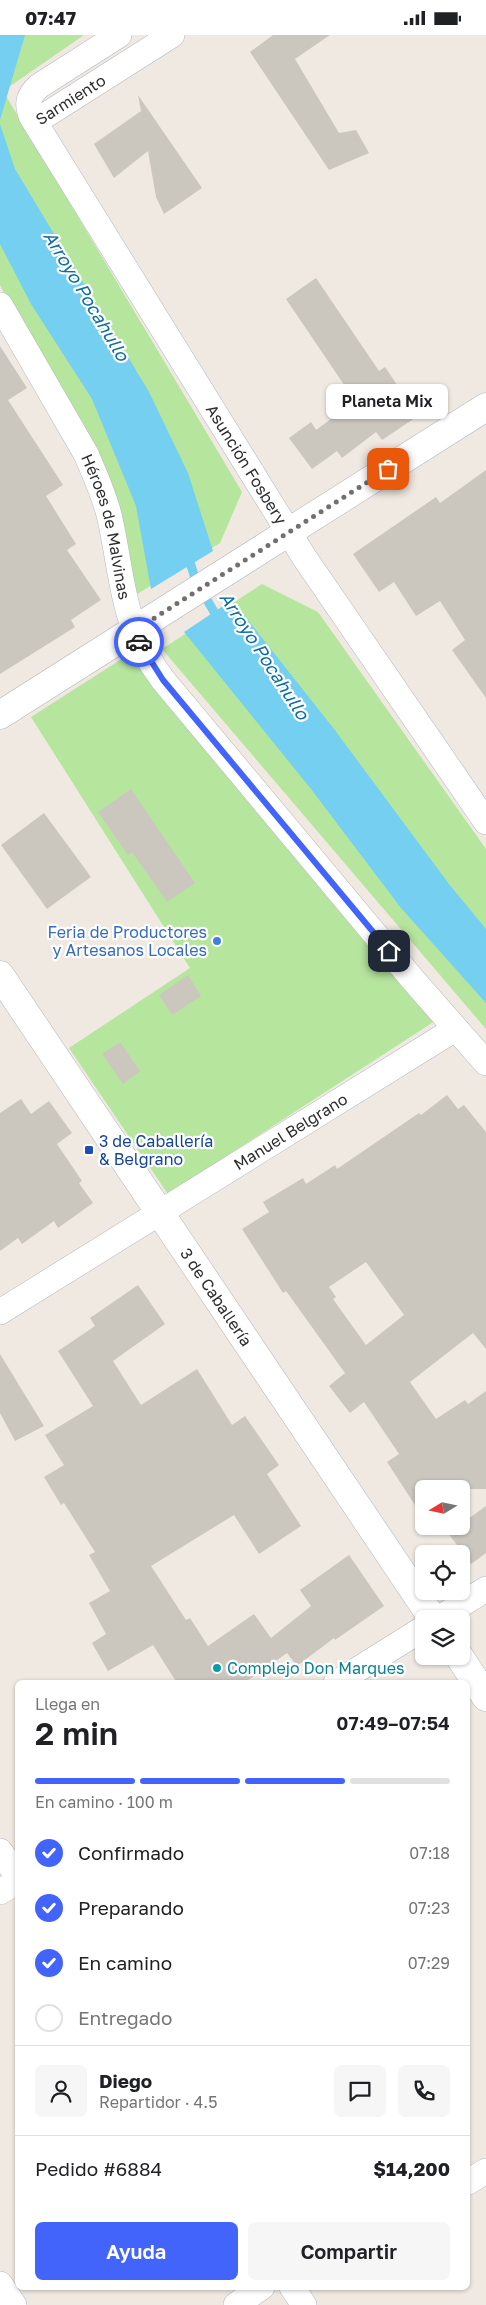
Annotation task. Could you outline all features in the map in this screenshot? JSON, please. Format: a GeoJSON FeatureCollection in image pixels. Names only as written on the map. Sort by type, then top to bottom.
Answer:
{"type":"FeatureCollection","features":[{"type":"Feature","properties":{"kind":"main road"},"geometry":{"type":"LineString","coordinates":[[0,715],[486,407]]}},
{"type":"Feature","properties":{"kind":"main road","name":"3 de Caballería"},"geometry":{"type":"LineString","coordinates":[[0,975],[428,1610]]}},
{"type":"Feature","properties":{"kind":"main road"},"geometry":{"type":"LineString","coordinates":[[465,1665],[486,1697]]}},
{"type":"Feature","properties":{"kind":"street","name":"Sarmiento"},"geometry":{"type":"LineString","coordinates":[[119,35],[33,91],[28,102],[29,110],[35,122],[172,35]]}},
{"type":"Feature","properties":{"kind":"street","name":"Asunción Fosbery"},"geometry":{"type":"LineString","coordinates":[[35,122],[304,557],[486,822]]}},
{"type":"Feature","properties":{"kind":"street","name":"Héroes de Malvinas"},"geometry":{"type":"LineString","coordinates":[[0,305],[86,454],[94,472],[110,517],[123,593],[134,631],[147,657],[163,680],[486,1063]]}},
{"type":"Feature","properties":{"kind":"street","name":"Manuel Belgrano"},"geometry":{"type":"LineString","coordinates":[[0,1312],[456,1029]]}},
{"type":"Feature","properties":{"kind":"street"},"geometry":{"type":"LineString","coordinates":[[452,1610],[486,1589]]}},
{"type":"Feature","properties":{"kind":"street"},"geometry":{"type":"LineString","coordinates":[[341,1680],[415,1634]]}},
{"type":"Feature","properties":{"kind":"street"},"geometry":{"type":"LineString","coordinates":[[0,1851],[15,1873]]}},
{"type":"Feature","properties":{"kind":"street"},"geometry":{"type":"LineString","coordinates":[[0,1892],[15,1883]]}},
{"type":"Feature","properties":{"kind":"street"},"geometry":{"type":"LineString","coordinates":[[470,2182],[486,2171]]}},
{"type":"Feature","properties":{"kind":"street"},"geometry":{"type":"LineString","coordinates":[[0,2284],[14,2305]]}},
{"type":"Feature","properties":{"kind":"street"},"geometry":{"type":"LineString","coordinates":[[236,2305],[258,2290]]}},
{"type":"Feature","properties":{"kind":"green space"},"geometry":{"type":"Polygon","coordinates":[[[0,35],[84,35],[3,91],[242,492],[220,543],[134,596],[108,487],[0,285],[0,35]]]}},
{"type":"Feature","properties":{"kind":"green space"},"geometry":{"type":"Polygon","coordinates":[[[262,584],[318,612],[486,849],[486,1029],[162,649],[262,584]]]}},
{"type":"Feature","properties":{"kind":"green space"},"geometry":{"type":"Polygon","coordinates":[[[131,653],[435,1021],[168,1194],[69,1048],[190,968],[31,717],[131,653]]]}},
{"type":"Feature","properties":{"kind":"water"},"geometry":{"type":"Polygon","coordinates":[[[0,35],[25,35],[0,120],[0,35]]]}},
{"type":"Feature","properties":{"kind":"water"},"geometry":{"type":"Polygon","coordinates":[[[0,124],[15,169],[149,392],[188,473],[213,551],[151,589],[136,506],[92,399],[31,304],[0,244],[0,124]]]}},
{"type":"Feature","properties":{"kind":"water"},"geometry":{"type":"Polygon","coordinates":[[[232,600],[334,729],[449,884],[486,929],[486,1003],[401,908],[311,789],[184,632],[232,600]]]}},
{"type":"Feature","properties":{"kind":"building"},"geometry":{"type":"Polygon","coordinates":[[[273,35],[330,35],[295,59],[339,133],[356,130],[369,153],[329,170],[250,52],[273,35]]]}},
{"type":"Feature","properties":{"kind":"building"},"geometry":{"type":"Polygon","coordinates":[[[138,95],[202,188],[164,214],[156,197],[148,151],[114,178],[94,144],[141,111],[138,95]]]}},
{"type":"Feature","properties":{"kind":"building"},"geometry":{"type":"Polygon","coordinates":[[[316,278],[379,371],[385,367],[418,416],[382,440],[376,432],[342,458],[337,451],[312,469],[289,438],[311,422],[316,430],[355,401],[286,299],[316,278]]]}},
{"type":"Feature","properties":{"kind":"building"},"geometry":{"type":"Polygon","coordinates":[[[0,346],[27,388],[8,400],[63,485],[46,496],[76,544],[67,550],[101,600],[71,620],[75,627],[0,674],[0,346]]]}},
{"type":"Feature","properties":{"kind":"building"},"geometry":{"type":"Polygon","coordinates":[[[486,470],[486,698],[452,650],[465,640],[440,601],[416,616],[394,582],[379,592],[353,554],[436,497],[440,503],[486,470]]]}},
{"type":"Feature","properties":{"kind":"building"},"geometry":{"type":"Polygon","coordinates":[[[131,789],[195,883],[167,902],[132,852],[128,855],[98,812],[131,789]]]}},
{"type":"Feature","properties":{"kind":"building"},"geometry":{"type":"Polygon","coordinates":[[[44,813],[91,877],[47,909],[1,845],[44,813]]]}},
{"type":"Feature","properties":{"kind":"building"},"geometry":{"type":"Polygon","coordinates":[[[188,975],[201,996],[172,1015],[159,995],[188,975]]]}},
{"type":"Feature","properties":{"kind":"building"},"geometry":{"type":"Polygon","coordinates":[[[120,1042],[140,1071],[123,1084],[102,1054],[120,1042]]]}},
{"type":"Feature","properties":{"kind":"building"},"geometry":{"type":"Polygon","coordinates":[[[447,1095],[458,1109],[464,1105],[486,1132],[486,1349],[473,1333],[410,1382],[436,1419],[465,1400],[468,1404],[486,1391],[486,1489],[470,1489],[470,1480],[415,1480],[415,1505],[387,1462],[399,1454],[364,1402],[350,1413],[329,1386],[345,1373],[286,1291],[283,1293],[242,1229],[269,1212],[263,1202],[303,1178],[306,1184],[335,1165],[337,1169],[419,1113],[421,1115],[447,1095]],[[366,1262],[329,1287],[336,1297],[333,1299],[366,1345],[404,1315],[366,1262]]]}},
{"type":"Feature","properties":{"kind":"building"},"geometry":{"type":"Polygon","coordinates":[[[21,1099],[31,1114],[49,1101],[72,1133],[57,1144],[82,1181],[79,1183],[93,1203],[58,1228],[54,1221],[22,1244],[18,1238],[0,1251],[0,1113],[21,1099]]]}},
{"type":"Feature","properties":{"kind":"building"},"geometry":{"type":"Polygon","coordinates":[[[138,1285],[165,1324],[113,1361],[141,1405],[197,1369],[232,1425],[245,1416],[279,1465],[267,1474],[301,1526],[259,1554],[234,1515],[151,1566],[186,1620],[190,1618],[208,1646],[254,1614],[271,1638],[311,1606],[300,1590],[349,1555],[384,1606],[335,1640],[334,1638],[297,1666],[287,1653],[248,1680],[175,1680],[153,1645],[108,1671],[92,1643],[106,1634],[89,1603],[110,1591],[89,1555],[95,1552],[64,1503],[61,1505],[44,1477],[64,1465],[45,1435],[93,1406],[58,1351],[95,1326],[90,1318],[138,1285]]]}},
{"type":"Feature","properties":{"kind":"building"},"geometry":{"type":"Polygon","coordinates":[[[0,1354],[44,1426],[15,1441],[0,1413],[0,1354]]]}},
{"type":"Feature","properties":{"kind":"building"},"geometry":{"type":"Polygon","coordinates":[[[486,1506],[486,1553],[471,1564],[470,1545],[457,1545],[449,1535],[470,1535],[470,1518],[486,1506]]]}},
{"type":"Feature","properties":{"kind":"waterway","name":"Arroyo Pocahullo"},"geometry":{"type":"LineString","coordinates":[[187,553],[196,581],[220,622]]}},
{"type":"Feature","properties":{"kind":"way so far"},"geometry":{"type":"LineString","coordinates":[[139,642],[134,631],[388,469]]}},
{"type":"Feature","properties":{"kind":"place","name":"Planeta Mix"},"geometry":{"type":"Point","coordinates":[388,469]}},
{"type":"Feature","properties":{"kind":"place","name":"Feria de Productores y Artesanos Locales"},"geometry":{"type":"Point","coordinates":[217,941]}},
{"type":"Feature","properties":{"kind":"place","name":"3 de Caballería & Belgrano"},"geometry":{"type":"Point","coordinates":[89,1150]}},
{"type":"Feature","properties":{"kind":"place","name":"Complejo Don Marques"},"geometry":{"type":"Point","coordinates":[217,1668]}},
{"type":"Feature","properties":{"kind":"route"},"geometry":{"type":"LineString","coordinates":[[139,642],[163,680],[389,951]]}}]}
